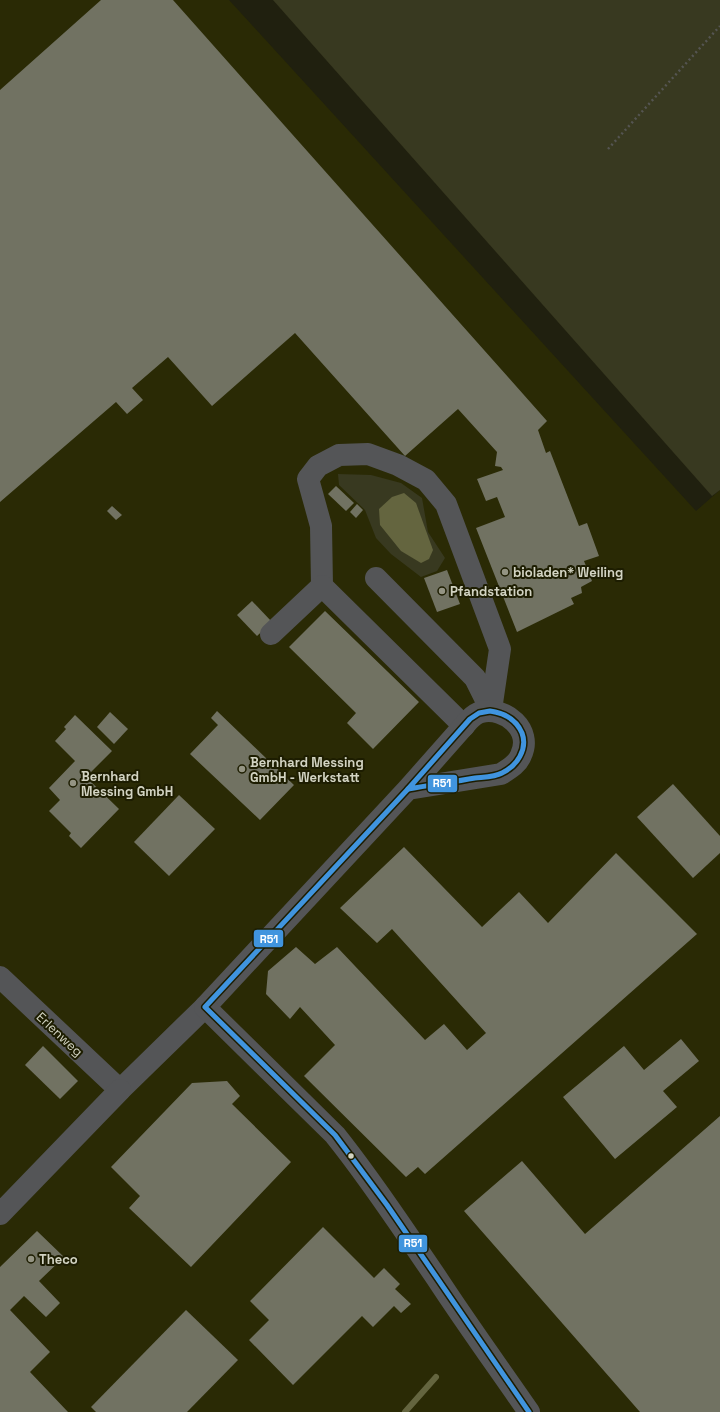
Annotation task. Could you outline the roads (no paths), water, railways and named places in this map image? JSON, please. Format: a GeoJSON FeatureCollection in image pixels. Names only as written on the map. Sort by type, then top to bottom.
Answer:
{"type":"FeatureCollection","features":[{"type":"Feature","properties":{"kind":"street"},"geometry":{"type":"LineString","coordinates":[[464,726],[322,586],[321,526],[308,479],[318,466],[339,455],[368,454],[398,465],[426,480],[446,504],[500,649],[491,710]]}},
{"type":"Feature","properties":{"kind":"street"},"geometry":{"type":"LineString","coordinates":[[376,578],[475,678],[491,710]]}},
{"type":"Feature","properties":{"kind":"street"},"geometry":{"type":"LineString","coordinates":[[271,634],[322,586]]}},
{"type":"Feature","properties":{"kind":"street"},"geometry":{"type":"LineString","coordinates":[[0,1214],[120,1090],[205,1007],[408,789],[464,726],[479,712],[491,710],[504,712],[522,729],[524,741],[522,755],[513,766],[502,774],[408,789]]}},
{"type":"Feature","properties":{"kind":"street","name":"Erlenweg"},"geometry":{"type":"LineString","coordinates":[[0,977],[120,1090]]}},
{"type":"Feature","properties":{"kind":"street"},"geometry":{"type":"LineString","coordinates":[[205,1007],[335,1135],[352,1156],[397,1218],[436,1278],[529,1412]]}},
{"type":"Feature","properties":{"kind":"street"},"geometry":{"type":"LineString","coordinates":[[0,1188],[25,1187]]}},
{"type":"Feature","properties":{"kind":"waterway"},"geometry":{"type":"LineString","coordinates":[[405,1412],[436,1377]]}},
{"type":"Feature","properties":{"kind":"place","name":"bioladen* Weiling"},"geometry":{"type":"Point","coordinates":[505,572]}},
{"type":"Feature","properties":{"kind":"place","name":"Pfandstation"},"geometry":{"type":"Point","coordinates":[442,591]}},
{"type":"Feature","properties":{"kind":"place","name":"Bernhard Messing GmbH - Werkstatt"},"geometry":{"type":"Point","coordinates":[242,769]}},
{"type":"Feature","properties":{"kind":"place","name":"Bernhard Messing GmbH"},"geometry":{"type":"Point","coordinates":[73,783]}},
{"type":"Feature","properties":{"kind":"place","name":"Theco"},"geometry":{"type":"Point","coordinates":[31,1259]}}]}
